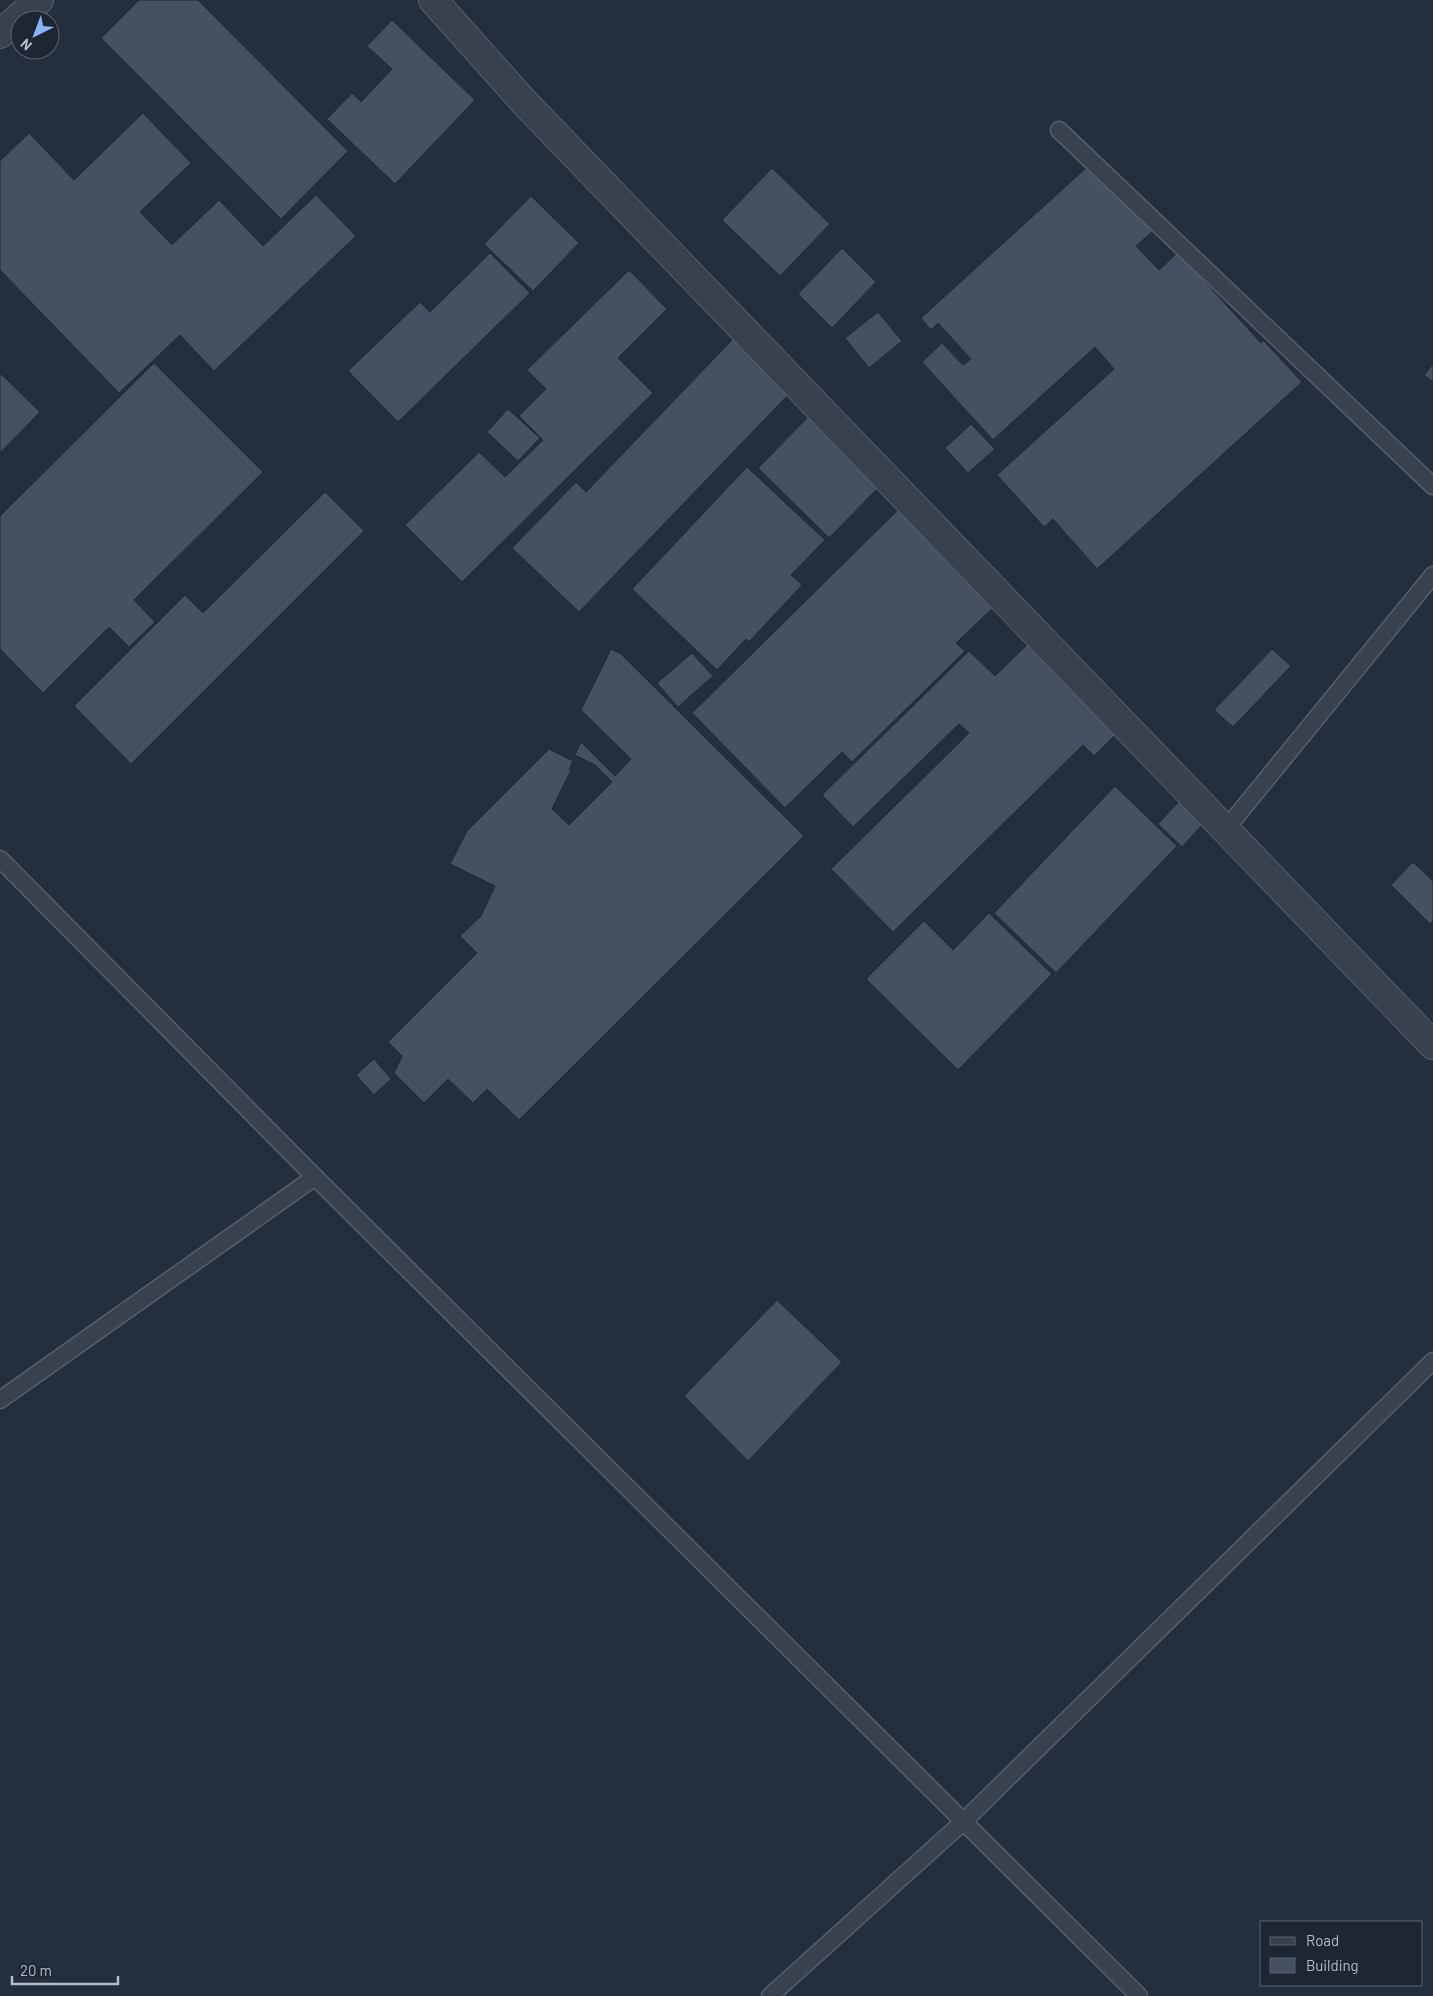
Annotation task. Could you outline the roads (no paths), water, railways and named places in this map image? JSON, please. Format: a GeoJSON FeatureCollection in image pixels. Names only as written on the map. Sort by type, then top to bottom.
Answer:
{"type":"FeatureCollection","features":[{"type":"Feature","properties":{"kind":"street"},"geometry":{"type":"LineString","coordinates":[[0,34],[39,0]]}},
{"type":"Feature","properties":{"kind":"street"},"geometry":{"type":"LineString","coordinates":[[433,0],[532,110],[1433,1045]]}},
{"type":"Feature","properties":{"kind":"lane"},"geometry":{"type":"LineString","coordinates":[[1059,130],[1433,486]]}},
{"type":"Feature","properties":{"kind":"lane"},"geometry":{"type":"LineString","coordinates":[[1226,829],[1433,575]]}},
{"type":"Feature","properties":{"kind":"lane"},"geometry":{"type":"LineString","coordinates":[[0,859],[315,1177],[1139,1996]]}},
{"type":"Feature","properties":{"kind":"lane"},"geometry":{"type":"LineString","coordinates":[[0,1400],[315,1177]]}},
{"type":"Feature","properties":{"kind":"lane"},"geometry":{"type":"LineString","coordinates":[[770,1996],[963,1822],[1433,1361]]}}]}
